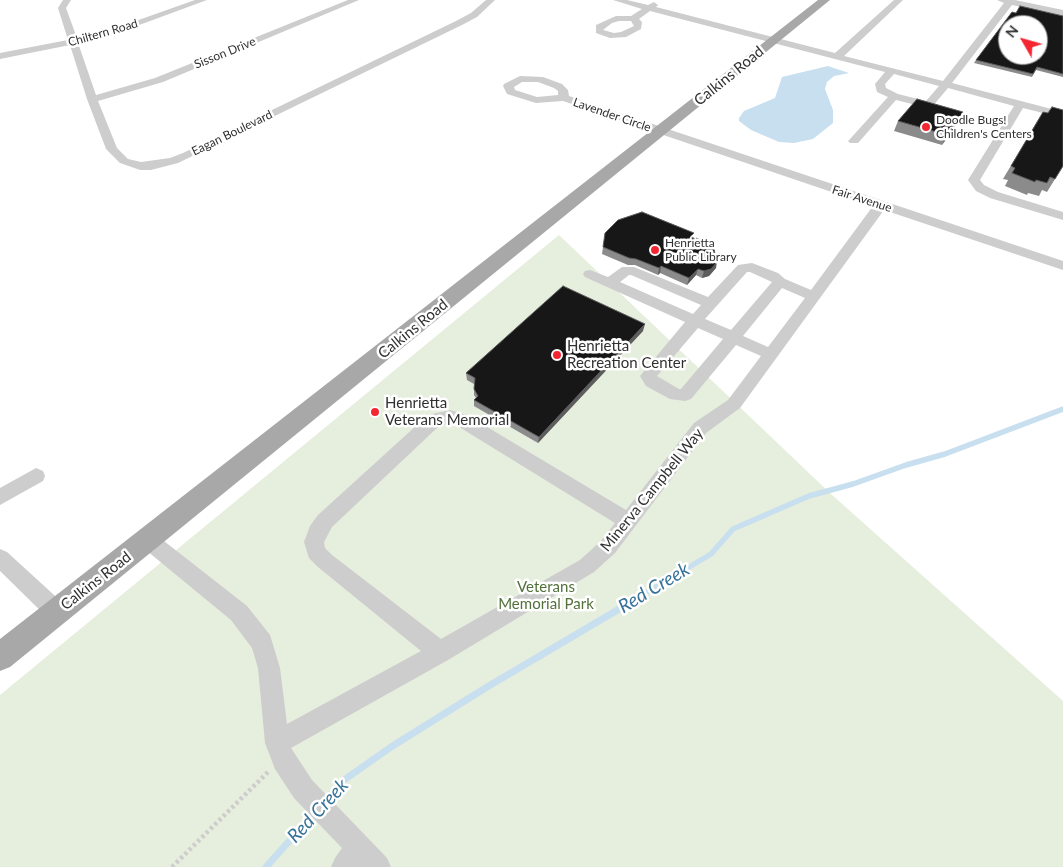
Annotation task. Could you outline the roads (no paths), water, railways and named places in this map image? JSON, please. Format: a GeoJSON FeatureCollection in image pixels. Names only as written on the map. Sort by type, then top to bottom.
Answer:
{"type":"FeatureCollection","features":[{"type":"Feature","properties":{"kind":"main road","name":"Calkins Road"},"geometry":{"type":"LineString","coordinates":[[0,657],[661,132],[824,0]]}},
{"type":"Feature","properties":{"kind":"street","name":"Eagan Boulevard"},"geometry":{"type":"LineString","coordinates":[[67,0],[62,8],[92,99],[112,149],[124,161],[140,166],[163,164],[187,155],[459,23],[474,14],[486,1]]}},
{"type":"Feature","properties":{"kind":"street","name":"Chiltern Road"},"geometry":{"type":"LineString","coordinates":[[0,56],[73,43],[115,32],[203,0]]}},
{"type":"Feature","properties":{"kind":"street","name":"Sisson Drive"},"geometry":{"type":"LineString","coordinates":[[92,99],[159,80],[355,0]]}},
{"type":"Feature","properties":{"kind":"street"},"geometry":{"type":"LineString","coordinates":[[617,0],[1063,115]]}},
{"type":"Feature","properties":{"kind":"street"},"geometry":{"type":"LineString","coordinates":[[633,19],[664,0]]}},
{"type":"Feature","properties":{"kind":"street"},"geometry":{"type":"LineString","coordinates":[[837,57],[899,0]]}},
{"type":"Feature","properties":{"kind":"street"},"geometry":{"type":"LineString","coordinates":[[892,71],[880,84],[881,90],[894,96],[928,104],[945,85],[1008,1],[1037,3],[1063,12]]}},
{"type":"Feature","properties":{"kind":"street"},"geometry":{"type":"LineString","coordinates":[[854,141],[894,96]]}},
{"type":"Feature","properties":{"kind":"street","name":"Lavender Circle"},"geometry":{"type":"LineString","coordinates":[[564,98],[661,132]]}},
{"type":"Feature","properties":{"kind":"street"},"geometry":{"type":"LineString","coordinates":[[1020,104],[974,180],[980,188],[994,195],[1063,216]]}},
{"type":"Feature","properties":{"kind":"street","name":"Fair Avenue"},"geometry":{"type":"LineString","coordinates":[[661,132],[1063,266]]}},
{"type":"Feature","properties":{"kind":"street","name":"Minerva Campbell Way"},"geometry":{"type":"LineString","coordinates":[[285,760],[440,652],[587,566],[608,547],[700,428],[734,404],[881,205]]}},
{"type":"Feature","properties":{"kind":"street"},"geometry":{"type":"LineString","coordinates":[[780,282],[685,395],[676,395],[652,382],[648,376],[743,268],[752,267],[773,276],[780,282],[813,296]]}},
{"type":"Feature","properties":{"kind":"street"},"geometry":{"type":"LineString","coordinates":[[610,283],[627,270],[634,271],[711,304]]}},
{"type":"Feature","properties":{"kind":"street"},"geometry":{"type":"LineString","coordinates":[[590,274],[770,354]]}},
{"type":"Feature","properties":{"kind":"street"},"geometry":{"type":"LineString","coordinates":[[641,297],[657,280]]}},
{"type":"Feature","properties":{"kind":"street"},"geometry":{"type":"LineString","coordinates":[[440,652],[325,561],[316,552],[314,542],[317,532],[325,521],[434,420],[450,417],[461,420],[628,521]]}},
{"type":"Feature","properties":{"kind":"street"},"geometry":{"type":"LineString","coordinates":[[0,497],[36,476]]}},
{"type":"Feature","properties":{"kind":"street"},"geometry":{"type":"LineString","coordinates":[[148,540],[239,613],[262,643],[269,668],[285,760],[335,822],[351,857],[378,867]]}},
{"type":"Feature","properties":{"kind":"street"},"geometry":{"type":"LineString","coordinates":[[0,558],[57,612]]}},
{"type":"Feature","properties":{"kind":"water"},"geometry":{"type":"Polygon","coordinates":[[[828,66],[849,73],[834,76],[827,82],[825,89],[833,110],[833,123],[813,139],[794,143],[779,142],[751,130],[739,121],[744,111],[775,98],[782,77],[828,66]]]}},
{"type":"Feature","properties":{"kind":"waterway","name":"Red Creek"},"geometry":{"type":"LineString","coordinates":[[624,606],[711,554],[733,529],[809,496],[853,484],[906,465],[945,454],[1063,409]]}},
{"type":"Feature","properties":{"kind":"waterway","name":"Red Creek"},"geometry":{"type":"LineString","coordinates":[[325,801],[344,780],[391,747],[487,687],[626,605]]}},
{"type":"Feature","properties":{"kind":"waterway","name":"Red Creek"},"geometry":{"type":"LineString","coordinates":[[266,867],[316,811]]}},
{"type":"Feature","properties":{"kind":"place","name":"Doodle Bugs! Children's Centers"},"geometry":{"type":"Point","coordinates":[926,127]}},
{"type":"Feature","properties":{"kind":"place","name":"Henrietta Public Library"},"geometry":{"type":"Point","coordinates":[655,250]}},
{"type":"Feature","properties":{"kind":"place","name":"Henrietta Recreation Center"},"geometry":{"type":"Point","coordinates":[557,355]}},
{"type":"Feature","properties":{"kind":"place","name":"Henrietta Veterans Memorial"},"geometry":{"type":"Point","coordinates":[375,412]}},
{"type":"Feature","properties":{"kind":"park label","name":"Veterans Memorial Park"},"geometry":{"type":"Point","coordinates":[546,596]}}]}
